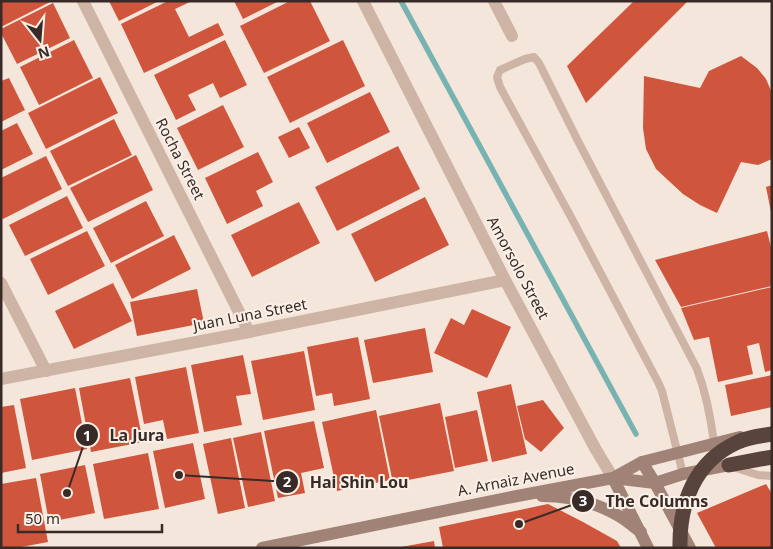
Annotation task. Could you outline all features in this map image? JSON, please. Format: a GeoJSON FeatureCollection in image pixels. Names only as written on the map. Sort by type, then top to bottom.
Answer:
{"type":"FeatureCollection","features":[{"type":"Feature","properties":{"kind":"highway"},"geometry":{"type":"LineString","coordinates":[[680,548],[681,526],[686,501],[696,478],[704,467],[726,448],[740,441],[772,432]]}},
{"type":"Feature","properties":{"kind":"highway"},"geometry":{"type":"LineString","coordinates":[[729,465],[772,457]]}},
{"type":"Feature","properties":{"kind":"main road","name":"A. Arnaiz Avenue"},"geometry":{"type":"LineString","coordinates":[[262,548],[613,478],[642,462],[772,432]]}},
{"type":"Feature","properties":{"kind":"main road"},"geometry":{"type":"LineString","coordinates":[[642,462],[690,548]]}},
{"type":"Feature","properties":{"kind":"main road"},"geometry":{"type":"LineString","coordinates":[[613,478],[655,483],[683,474],[729,465]]}},
{"type":"Feature","properties":{"kind":"main road","name":"Amorsolo Street"},"geometry":{"type":"LineString","coordinates":[[613,478],[648,548]]}},
{"type":"Feature","properties":{"kind":"main road"},"geometry":{"type":"LineString","coordinates":[[512,497],[550,496],[582,500],[620,517],[641,532]]}},
{"type":"Feature","properties":{"kind":"street","name":"Rocha Street"},"geometry":{"type":"LineString","coordinates":[[83,1],[249,332]]}},
{"type":"Feature","properties":{"kind":"street","name":"Amorsolo Street"},"geometry":{"type":"LineString","coordinates":[[363,1],[505,280],[613,478]]}},
{"type":"Feature","properties":{"kind":"street"},"geometry":{"type":"LineString","coordinates":[[494,1],[512,36]]}},
{"type":"Feature","properties":{"kind":"street","name":"Juan Luna Street"},"geometry":{"type":"LineString","coordinates":[[1,379],[249,332],[505,280]]}},
{"type":"Feature","properties":{"kind":"street"},"geometry":{"type":"LineString","coordinates":[[1,284],[46,371]]}},
{"type":"Feature","properties":{"kind":"lane"},"geometry":{"type":"LineString","coordinates":[[683,474],[658,382],[500,87],[497,77],[500,70],[534,57],[539,63],[697,369],[712,423],[714,444]]}},
{"type":"Feature","properties":{"kind":"lane"},"geometry":{"type":"LineString","coordinates":[[729,465],[758,475],[772,476]]}},
{"type":"Feature","properties":{"kind":"building"},"geometry":{"type":"Polygon","coordinates":[[[1,1],[52,1],[1,27],[1,1]]]}},
{"type":"Feature","properties":{"kind":"building"},"geometry":{"type":"Polygon","coordinates":[[[109,1],[159,1],[119,21],[109,1]]]}},
{"type":"Feature","properties":{"kind":"building"},"geometry":{"type":"Polygon","coordinates":[[[168,1],[192,1],[175,9],[189,37],[218,23],[224,35],[144,73],[121,24],[168,1]]]}},
{"type":"Feature","properties":{"kind":"building"},"geometry":{"type":"Polygon","coordinates":[[[234,1],[279,1],[243,19],[234,1]]]}},
{"type":"Feature","properties":{"kind":"building"},"geometry":{"type":"Polygon","coordinates":[[[290,1],[310,1],[330,41],[264,73],[240,26],[290,1]]]}},
{"type":"Feature","properties":{"kind":"building"},"geometry":{"type":"Polygon","coordinates":[[[634,1],[688,1],[586,103],[567,66],[634,1]]]}},
{"type":"Feature","properties":{"kind":"building"},"geometry":{"type":"Polygon","coordinates":[[[53,3],[70,38],[17,64],[1,33],[1,29],[53,3]]]}},
{"type":"Feature","properties":{"kind":"building"},"geometry":{"type":"Polygon","coordinates":[[[74,40],[93,78],[39,105],[20,67],[74,40]]]}},
{"type":"Feature","properties":{"kind":"building"},"geometry":{"type":"Polygon","coordinates":[[[225,40],[247,85],[220,98],[213,83],[188,95],[196,110],[176,120],[154,75],[225,40]]]}},
{"type":"Feature","properties":{"kind":"building"},"geometry":{"type":"Polygon","coordinates":[[[343,40],[365,86],[290,123],[267,77],[343,40]]]}},
{"type":"Feature","properties":{"kind":"building"},"geometry":{"type":"Polygon","coordinates":[[[741,56],[757,68],[766,79],[772,93],[772,159],[758,165],[741,162],[717,213],[683,194],[656,169],[646,149],[643,128],[644,76],[700,88],[709,71],[741,56]]]}},
{"type":"Feature","properties":{"kind":"building"},"geometry":{"type":"Polygon","coordinates":[[[100,77],[118,113],[46,149],[28,113],[100,77]]]}},
{"type":"Feature","properties":{"kind":"building"},"geometry":{"type":"Polygon","coordinates":[[[9,78],[25,110],[1,122],[1,81],[9,78]]]}},
{"type":"Feature","properties":{"kind":"building"},"geometry":{"type":"Polygon","coordinates":[[[370,92],[390,132],[327,163],[307,123],[370,92]]]}},
{"type":"Feature","properties":{"kind":"building"},"geometry":{"type":"Polygon","coordinates":[[[223,105],[244,147],[198,170],[177,128],[223,105]]]}},
{"type":"Feature","properties":{"kind":"building"},"geometry":{"type":"Polygon","coordinates":[[[114,119],[132,155],[68,186],[50,151],[114,119]]]}},
{"type":"Feature","properties":{"kind":"building"},"geometry":{"type":"Polygon","coordinates":[[[17,123],[33,154],[1,170],[1,131],[17,123]]]}},
{"type":"Feature","properties":{"kind":"building"},"geometry":{"type":"Polygon","coordinates":[[[299,127],[310,148],[289,158],[278,137],[299,127]]]}},
{"type":"Feature","properties":{"kind":"building"},"geometry":{"type":"Polygon","coordinates":[[[398,146],[420,189],[337,231],[315,187],[398,146]]]}},
{"type":"Feature","properties":{"kind":"building"},"geometry":{"type":"Polygon","coordinates":[[[258,152],[273,182],[256,191],[263,206],[227,224],[205,178],[258,152]]]}},
{"type":"Feature","properties":{"kind":"building"},"geometry":{"type":"Polygon","coordinates":[[[136,155],[153,190],[88,222],[70,188],[136,155]]]}},
{"type":"Feature","properties":{"kind":"building"},"geometry":{"type":"Polygon","coordinates":[[[46,156],[62,189],[3,219],[1,216],[1,178],[46,156]]]}},
{"type":"Feature","properties":{"kind":"building"},"geometry":{"type":"Polygon","coordinates":[[[772,185],[772,211],[771,212],[766,187],[772,185]]]}},
{"type":"Feature","properties":{"kind":"building"},"geometry":{"type":"Polygon","coordinates":[[[67,196],[83,228],[25,256],[9,225],[67,196]]]}},
{"type":"Feature","properties":{"kind":"building"},"geometry":{"type":"Polygon","coordinates":[[[425,197],[449,245],[375,282],[351,234],[425,197]]]}},
{"type":"Feature","properties":{"kind":"building"},"geometry":{"type":"Polygon","coordinates":[[[146,201],[164,236],[111,263],[93,228],[146,201]]]}},
{"type":"Feature","properties":{"kind":"building"},"geometry":{"type":"Polygon","coordinates":[[[299,202],[320,243],[252,277],[231,235],[299,202]]]}},
{"type":"Feature","properties":{"kind":"building"},"geometry":{"type":"Polygon","coordinates":[[[87,231],[105,266],[48,295],[30,259],[87,231]]]}},
{"type":"Feature","properties":{"kind":"building"},"geometry":{"type":"Polygon","coordinates":[[[767,231],[772,251],[772,286],[681,307],[655,260],[767,231]]]}},
{"type":"Feature","properties":{"kind":"building"},"geometry":{"type":"Polygon","coordinates":[[[174,235],[191,269],[132,299],[115,265],[174,235]]]}},
{"type":"Feature","properties":{"kind":"building"},"geometry":{"type":"Polygon","coordinates":[[[113,283],[132,321],[74,349],[55,311],[113,283]]]}},
{"type":"Feature","properties":{"kind":"building"},"geometry":{"type":"Polygon","coordinates":[[[772,287],[772,370],[765,372],[759,343],[747,346],[753,374],[718,382],[709,337],[694,340],[681,308],[772,287]]]}},
{"type":"Feature","properties":{"kind":"building"},"geometry":{"type":"Polygon","coordinates":[[[197,289],[204,323],[137,336],[130,302],[197,289]]]}},
{"type":"Feature","properties":{"kind":"building"},"geometry":{"type":"Polygon","coordinates":[[[472,309],[511,327],[487,378],[434,353],[451,318],[464,325],[472,309]]]}},
{"type":"Feature","properties":{"kind":"building"},"geometry":{"type":"Polygon","coordinates":[[[425,328],[433,372],[373,383],[364,340],[425,328]]]}},
{"type":"Feature","properties":{"kind":"building"},"geometry":{"type":"Polygon","coordinates":[[[358,337],[370,399],[334,406],[332,393],[316,396],[307,347],[358,337]]]}},
{"type":"Feature","properties":{"kind":"building"},"geometry":{"type":"Polygon","coordinates":[[[304,351],[315,410],[263,420],[251,361],[304,351]]]}},
{"type":"Feature","properties":{"kind":"building"},"geometry":{"type":"Polygon","coordinates":[[[243,355],[251,394],[236,396],[242,425],[204,432],[191,365],[243,355]]]}},
{"type":"Feature","properties":{"kind":"building"},"geometry":{"type":"Polygon","coordinates":[[[186,367],[199,433],[167,439],[163,420],[144,424],[135,377],[186,367]]]}},
{"type":"Feature","properties":{"kind":"building"},"geometry":{"type":"Polygon","coordinates":[[[772,375],[772,407],[731,416],[725,385],[772,375]]]}},
{"type":"Feature","properties":{"kind":"building"},"geometry":{"type":"Polygon","coordinates":[[[130,378],[143,442],[91,452],[79,388],[130,378]]]}},
{"type":"Feature","properties":{"kind":"building"},"geometry":{"type":"Polygon","coordinates":[[[511,384],[527,454],[492,462],[477,392],[511,384]]]}},
{"type":"Feature","properties":{"kind":"building"},"geometry":{"type":"Polygon","coordinates":[[[75,388],[87,449],[32,460],[20,399],[75,388]]]}},
{"type":"Feature","properties":{"kind":"building"},"geometry":{"type":"Polygon","coordinates":[[[543,400],[564,428],[541,452],[525,439],[517,406],[543,400]]]}},
{"type":"Feature","properties":{"kind":"building"},"geometry":{"type":"Polygon","coordinates":[[[440,403],[454,471],[393,483],[379,416],[440,403]]]}},
{"type":"Feature","properties":{"kind":"building"},"geometry":{"type":"Polygon","coordinates":[[[14,405],[26,468],[1,473],[1,407],[14,405]]]}},
{"type":"Feature","properties":{"kind":"building"},"geometry":{"type":"Polygon","coordinates":[[[376,410],[390,480],[337,491],[322,422],[376,410]]]}},
{"type":"Feature","properties":{"kind":"building"},"geometry":{"type":"Polygon","coordinates":[[[477,410],[488,461],[455,468],[445,417],[477,410]]]}},
{"type":"Feature","properties":{"kind":"building"},"geometry":{"type":"Polygon","coordinates":[[[314,421],[324,468],[301,473],[305,493],[278,498],[264,431],[314,421]]]}},
{"type":"Feature","properties":{"kind":"building"},"geometry":{"type":"Polygon","coordinates":[[[261,432],[275,501],[248,507],[233,438],[261,432]]]}},
{"type":"Feature","properties":{"kind":"building"},"geometry":{"type":"Polygon","coordinates":[[[231,438],[245,508],[218,514],[203,444],[231,438]]]}},
{"type":"Feature","properties":{"kind":"building"},"geometry":{"type":"Polygon","coordinates":[[[193,443],[205,499],[165,508],[153,451],[193,443]]]}},
{"type":"Feature","properties":{"kind":"building"},"geometry":{"type":"Polygon","coordinates":[[[148,453],[159,509],[104,519],[93,464],[148,453]]]}},
{"type":"Feature","properties":{"kind":"building"},"geometry":{"type":"Polygon","coordinates":[[[85,465],[95,513],[49,522],[40,474],[85,465]]]}},
{"type":"Feature","properties":{"kind":"building"},"geometry":{"type":"Polygon","coordinates":[[[36,478],[48,542],[16,548],[1,548],[1,484],[36,478]]]}},
{"type":"Feature","properties":{"kind":"building"},"geometry":{"type":"Polygon","coordinates":[[[766,484],[772,494],[772,548],[716,548],[697,513],[766,484]]]}},
{"type":"Feature","properties":{"kind":"building"},"geometry":{"type":"Polygon","coordinates":[[[548,504],[617,541],[621,548],[443,548],[439,527],[548,504]]]}},
{"type":"Feature","properties":{"kind":"building"},"geometry":{"type":"Polygon","coordinates":[[[434,541],[435,548],[401,548],[401,547],[434,541]]]}},
{"type":"Feature","properties":{"kind":"waterway"},"geometry":{"type":"LineString","coordinates":[[401,1],[636,434]]}},
{"type":"Feature","properties":{"kind":"place","name":"Hai Shin Lou"},"geometry":{"type":"Point","coordinates":[179,475]}},
{"type":"Feature","properties":{"kind":"place","name":"La Jura"},"geometry":{"type":"Point","coordinates":[67,493]}},
{"type":"Feature","properties":{"kind":"place","name":"The Columns"},"geometry":{"type":"Point","coordinates":[519,524]}}]}
